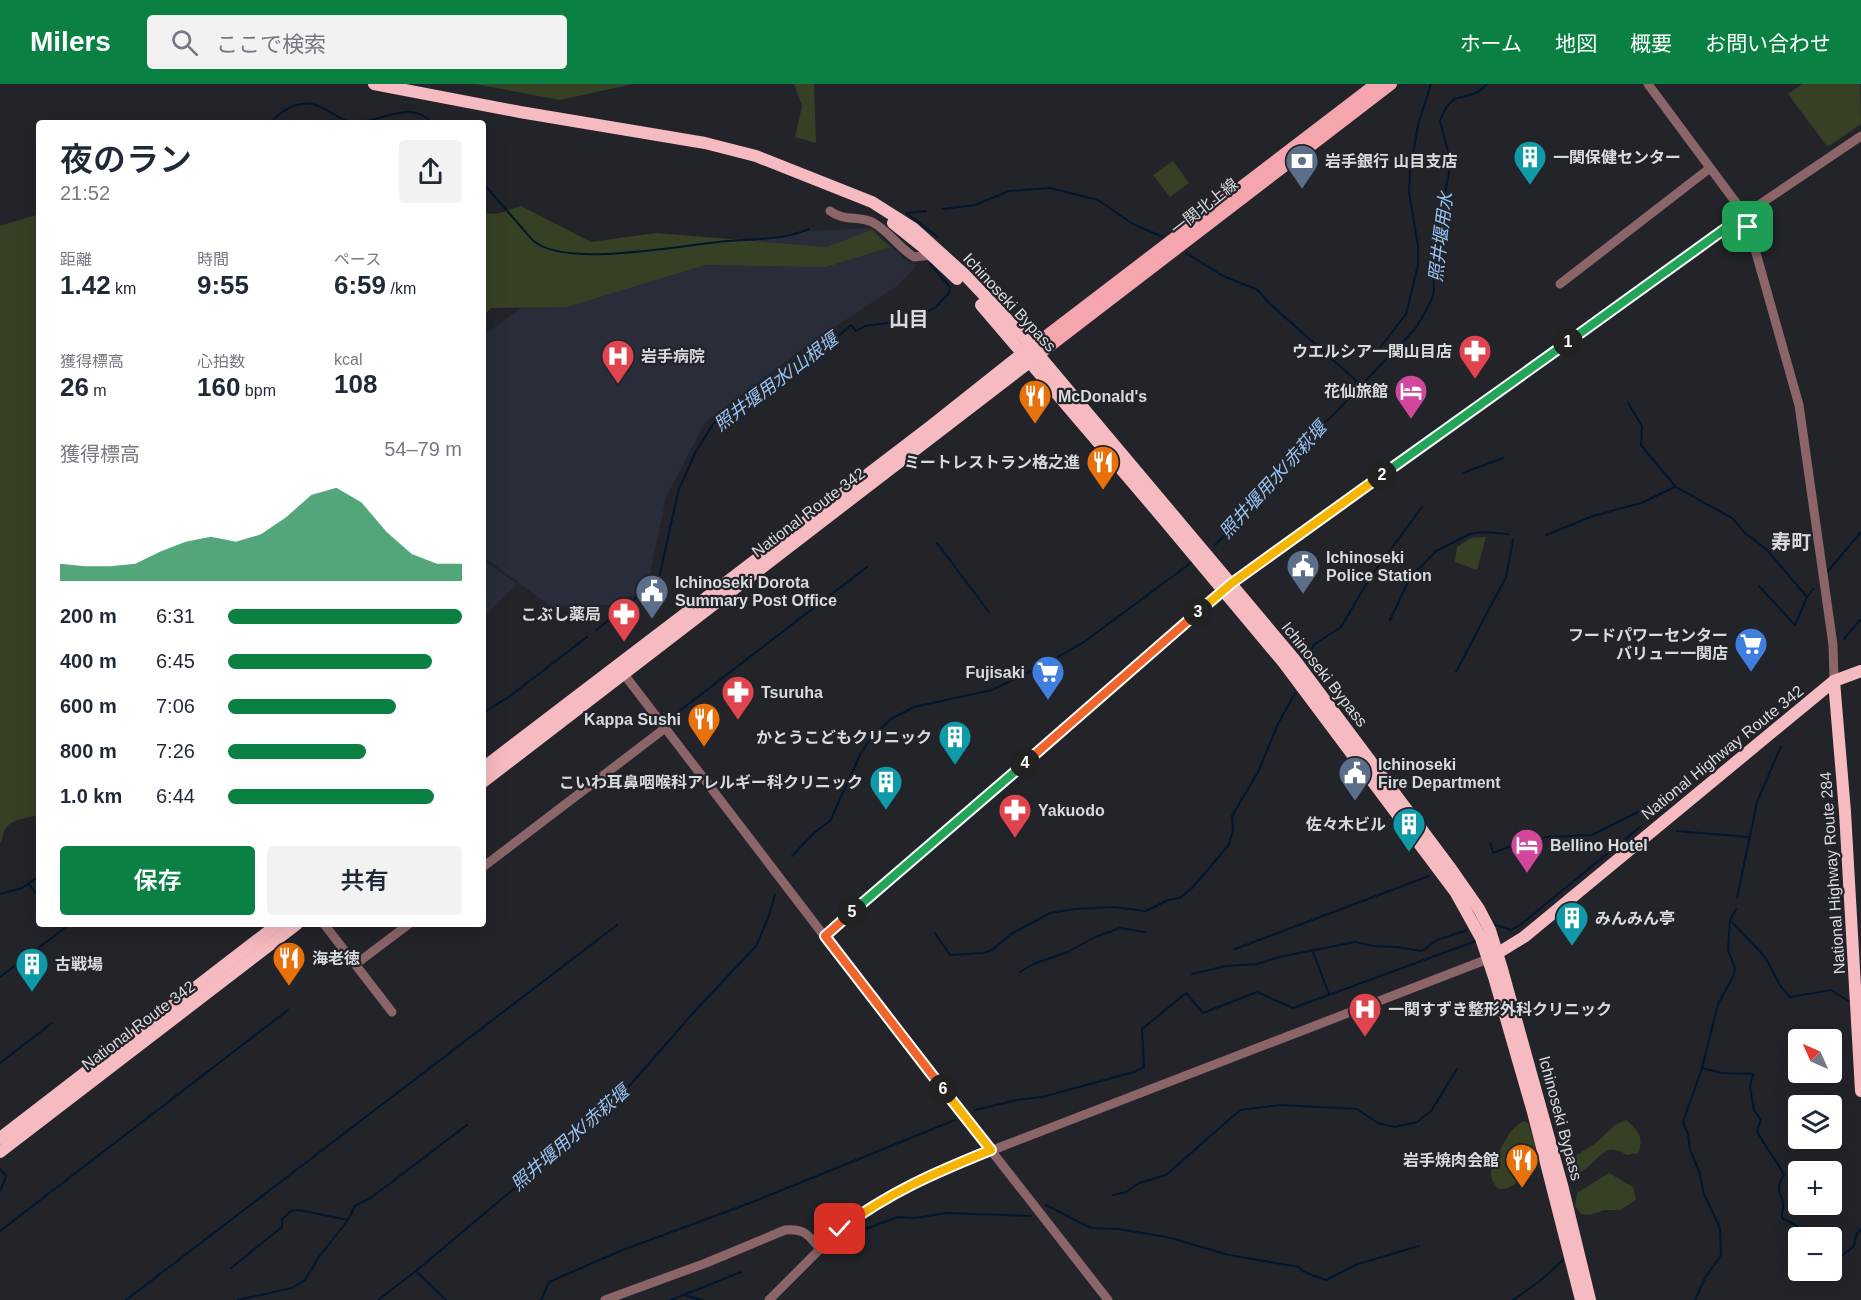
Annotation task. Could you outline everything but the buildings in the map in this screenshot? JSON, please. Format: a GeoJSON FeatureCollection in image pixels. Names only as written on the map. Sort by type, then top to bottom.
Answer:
{"type":"FeatureCollection","features":[{"type":"Feature","properties":{"kind":"highway","name":"Ichinoseki Bypass"},"geometry":{"type":"LineString","coordinates":[[374,84],[520,112],[705,143],[756,156],[872,202],[913,228],[964,274],[1228,587],[1438,867],[1470,917],[1493,956],[1562,1185],[1590,1300]]}},
{"type":"Feature","properties":{"kind":"highway","name":"Ichinoseki Bypass"},"geometry":{"type":"LineString","coordinates":[[842,190],[893,224],[933,255],[1031,354]]}},
{"type":"Feature","properties":{"kind":"highway","name":"National Route 342"},"geometry":{"type":"LineString","coordinates":[[486,766],[620,669],[1031,354]]}},
{"type":"Feature","properties":{"kind":"highway","name":"National Route 342"},"geometry":{"type":"LineString","coordinates":[[486,780],[620,669]]}},
{"type":"Feature","properties":{"kind":"highway"},"geometry":{"type":"LineString","coordinates":[[1834,681],[1861,671]]}},
{"type":"Feature","properties":{"kind":"highway","name":"National Highway Route 342"},"geometry":{"type":"LineString","coordinates":[[1493,956],[1524,937],[1834,681]]}},
{"type":"Feature","properties":{"kind":"highway","name":"National Highway Route 284"},"geometry":{"type":"LineString","coordinates":[[1834,681],[1845,812],[1861,1091]]}},
{"type":"Feature","properties":{"kind":"highway","name":"National Route 342"},"geometry":{"type":"LineString","coordinates":[[0,1138],[274,927]]}},
{"type":"Feature","properties":{"kind":"highway","name":"National Route 342"},"geometry":{"type":"LineString","coordinates":[[0,1152],[293,927]]}},
{"type":"Feature","properties":{"kind":"highway","name":"Ichinoseki Bypass"},"geometry":{"type":"LineString","coordinates":[[1493,956],[1581,1300]]}},
{"type":"Feature","properties":{"kind":"main road","name":"一関北上線"},"geometry":{"type":"LineString","coordinates":[[1031,354],[1376,84]]}},
{"type":"Feature","properties":{"kind":"main road","name":"一関北上線"},"geometry":{"type":"LineString","coordinates":[[1031,354],[1391,84]]}},
{"type":"Feature","properties":{"kind":"street"},"geometry":{"type":"LineString","coordinates":[[1648,84],[1744,215],[1799,405],[1830,623],[1834,681]]}},
{"type":"Feature","properties":{"kind":"street"},"geometry":{"type":"LineString","coordinates":[[825,936],[1228,587],[1744,215],[1861,136]]}},
{"type":"Feature","properties":{"kind":"street"},"geometry":{"type":"LineString","coordinates":[[1560,285],[1710,168]]}},
{"type":"Feature","properties":{"kind":"street"},"geometry":{"type":"LineString","coordinates":[[830,211],[842,218],[862,219],[873,223],[914,258],[933,255]]}},
{"type":"Feature","properties":{"kind":"street"},"geometry":{"type":"LineString","coordinates":[[620,669],[664,729],[1108,1300]]}},
{"type":"Feature","properties":{"kind":"street"},"geometry":{"type":"LineString","coordinates":[[486,865],[664,729]]}},
{"type":"Feature","properties":{"kind":"street"},"geometry":{"type":"LineString","coordinates":[[326,927],[392,1012]]}},
{"type":"Feature","properties":{"kind":"street"},"geometry":{"type":"LineString","coordinates":[[356,964],[405,927]]}},
{"type":"Feature","properties":{"kind":"street"},"geometry":{"type":"LineString","coordinates":[[769,1300],[840,1229],[866,1209],[906,1186],[991,1150],[1493,956]]}},
{"type":"Feature","properties":{"kind":"street"},"geometry":{"type":"LineString","coordinates":[[605,1300],[706,1263],[784,1230],[797,1229],[805,1233],[819,1248]]}},
{"type":"Feature","properties":{"kind":"shaded area","name":"岩手病院"},"geometry":{"type":"Polygon","coordinates":[[[871,228],[907,261],[917,265],[897,286],[802,349],[706,421],[666,497],[647,589],[610,605],[550,606],[486,558],[486,334],[566,275],[807,231],[871,228]]]}},
{"type":"Feature","properties":{"kind":"shaded area"},"geometry":{"type":"Polygon","coordinates":[[[486,562],[517,584],[486,615],[486,562]]]}},
{"type":"Feature","properties":{"kind":"green space"},"geometry":{"type":"Polygon","coordinates":[[[475,84],[633,84],[560,100],[475,84]]]}},
{"type":"Feature","properties":{"kind":"green space"},"geometry":{"type":"Polygon","coordinates":[[[794,84],[814,84],[816,143],[795,137],[802,106],[794,84]]]}},
{"type":"Feature","properties":{"kind":"green space"},"geometry":{"type":"Polygon","coordinates":[[[1802,84],[1860,84],[1861,124],[1829,146],[1826,145],[1788,94],[1802,84]]]}},
{"type":"Feature","properties":{"kind":"green space"},"geometry":{"type":"Polygon","coordinates":[[[1173,161],[1189,183],[1170,197],[1153,175],[1173,161]]]}},
{"type":"Feature","properties":{"kind":"green space"},"geometry":{"type":"Polygon","coordinates":[[[521,206],[591,242],[656,233],[827,247],[871,230],[890,247],[826,267],[705,265],[567,307],[490,308],[486,313],[486,213],[497,214],[521,206]]]}},
{"type":"Feature","properties":{"kind":"green space"},"geometry":{"type":"Polygon","coordinates":[[[36,215],[36,816],[16,821],[8,826],[0,844],[0,226],[36,215]]]}},
{"type":"Feature","properties":{"kind":"green space"},"geometry":{"type":"Polygon","coordinates":[[[1486,537],[1477,570],[1455,562],[1457,547],[1471,538],[1486,537]]]}},
{"type":"Feature","properties":{"kind":"green space"},"geometry":{"type":"Polygon","coordinates":[[[1626,1120],[1639,1134],[1641,1143],[1638,1153],[1627,1155],[1620,1151],[1608,1150],[1584,1170],[1571,1174],[1568,1166],[1569,1160],[1596,1143],[1615,1125],[1626,1120]]]}},
{"type":"Feature","properties":{"kind":"green space"},"geometry":{"type":"Polygon","coordinates":[[[1524,1121],[1528,1123],[1534,1141],[1536,1161],[1527,1174],[1516,1183],[1506,1188],[1498,1188],[1491,1174],[1492,1164],[1510,1133],[1524,1121]]]}},
{"type":"Feature","properties":{"kind":"green space"},"geometry":{"type":"Polygon","coordinates":[[[1609,1173],[1633,1187],[1636,1200],[1620,1210],[1605,1210],[1590,1215],[1581,1214],[1575,1206],[1577,1193],[1609,1173]]]}},
{"type":"Feature","properties":{"kind":"waterway"},"geometry":{"type":"LineString","coordinates":[[1380,348],[1406,314],[1418,265],[1418,246],[1409,192],[1410,171],[1418,125],[1431,84]]}},
{"type":"Feature","properties":{"kind":"waterway","name":"照井堰用水"},"geometry":{"type":"LineString","coordinates":[[1215,545],[1248,512],[1298,447],[1334,414],[1415,329],[1434,291],[1442,207],[1451,163],[1440,121],[1445,110],[1455,99],[1473,94],[1487,84]]}},
{"type":"Feature","properties":{"kind":"waterway"},"geometry":{"type":"LineString","coordinates":[[273,120],[288,109],[301,104],[316,105],[346,120]]}},
{"type":"Feature","properties":{"kind":"waterway"},"geometry":{"type":"LineString","coordinates":[[371,120],[406,112],[424,116],[429,120]]}},
{"type":"Feature","properties":{"kind":"waterway"},"geometry":{"type":"LineString","coordinates":[[486,186],[536,243],[554,250],[575,254],[626,253],[775,238],[809,229]]}},
{"type":"Feature","properties":{"kind":"waterway"},"geometry":{"type":"LineString","coordinates":[[942,209],[975,205],[1009,191],[1050,188],[1098,200],[1133,224],[1163,237]]}},
{"type":"Feature","properties":{"kind":"waterway"},"geometry":{"type":"LineString","coordinates":[[907,213],[926,211]]}},
{"type":"Feature","properties":{"kind":"waterway","name":"照井堰用水/山根堰"},"geometry":{"type":"LineString","coordinates":[[906,213],[938,237]]}},
{"type":"Feature","properties":{"kind":"waterway"},"geometry":{"type":"LineString","coordinates":[[1186,253],[1223,276],[1258,290],[1268,302],[1361,385]]}},
{"type":"Feature","properties":{"kind":"waterway","name":"照井堰用水/山根堰"},"geometry":{"type":"LineString","coordinates":[[630,603],[659,578],[678,492],[695,453],[713,424],[819,353],[851,325],[856,331],[865,326],[904,321],[920,316],[936,307],[949,293],[950,287],[930,264]]}},
{"type":"Feature","properties":{"kind":"waterway"},"geometry":{"type":"LineString","coordinates":[[1628,403],[1642,426],[1641,445],[1676,487],[1732,518],[1745,533],[1767,550],[1807,597]]}},
{"type":"Feature","properties":{"kind":"waterway"},"geometry":{"type":"LineString","coordinates":[[1463,473],[1503,458]]}},
{"type":"Feature","properties":{"kind":"waterway"},"geometry":{"type":"LineString","coordinates":[[1546,535],[1593,516],[1641,503],[1675,487]]}},
{"type":"Feature","properties":{"kind":"waterway"},"geometry":{"type":"LineString","coordinates":[[1307,665],[1309,653],[1315,644],[1341,627],[1371,576],[1422,507]]}},
{"type":"Feature","properties":{"kind":"waterway"},"geometry":{"type":"LineString","coordinates":[[1390,620],[1410,578],[1436,551],[1470,534],[1482,532],[1508,534]]}},
{"type":"Feature","properties":{"kind":"waterway"},"geometry":{"type":"LineString","coordinates":[[1828,571],[1861,532]]}},
{"type":"Feature","properties":{"kind":"waterway"},"geometry":{"type":"LineString","coordinates":[[1456,672],[1506,577],[1513,540]]}},
{"type":"Feature","properties":{"kind":"waterway"},"geometry":{"type":"LineString","coordinates":[[937,543],[989,612]]}},
{"type":"Feature","properties":{"kind":"waterway","name":"照井堰用水/赤萩堰"},"geometry":{"type":"LineString","coordinates":[[792,856],[815,832],[830,821],[861,753],[870,739],[891,719],[914,707],[992,690],[1046,664],[1084,642],[1192,562]]}},
{"type":"Feature","properties":{"kind":"waterway"},"geometry":{"type":"LineString","coordinates":[[669,719],[867,567]]}},
{"type":"Feature","properties":{"kind":"waterway"},"geometry":{"type":"LineString","coordinates":[[1759,586],[1795,625],[1813,589]]}},
{"type":"Feature","properties":{"kind":"waterway","name":"照井堰用水/山根堰"},"geometry":{"type":"LineString","coordinates":[[596,630],[619,612]]}},
{"type":"Feature","properties":{"kind":"waterway"},"geometry":{"type":"LineString","coordinates":[[1844,639],[1861,619]]}},
{"type":"Feature","properties":{"kind":"waterway","name":"照井堰用水/山根堰"},"geometry":{"type":"LineString","coordinates":[[486,711],[510,696],[587,637]]}},
{"type":"Feature","properties":{"kind":"waterway"},"geometry":{"type":"LineString","coordinates":[[935,933],[950,955],[983,953],[992,950],[1011,934],[1050,913],[1114,907],[1146,911],[1168,900],[1180,898],[1192,888],[1228,846],[1233,831],[1232,816],[1258,772],[1278,724],[1295,693]]}},
{"type":"Feature","properties":{"kind":"waterway"},"geometry":{"type":"LineString","coordinates":[[1737,898],[1757,802],[1781,746]]}},
{"type":"Feature","properties":{"kind":"waterway"},"geometry":{"type":"LineString","coordinates":[[1491,844],[1493,853],[1521,842],[1548,837],[1592,835],[1676,793]]}},
{"type":"Feature","properties":{"kind":"waterway"},"geometry":{"type":"LineString","coordinates":[[1494,926],[1511,930],[1520,925],[1640,827]]}},
{"type":"Feature","properties":{"kind":"waterway"},"geometry":{"type":"LineString","coordinates":[[1677,831],[1749,837]]}},
{"type":"Feature","properties":{"kind":"waterway"},"geometry":{"type":"LineString","coordinates":[[1235,949],[1429,876]]}},
{"type":"Feature","properties":{"kind":"waterway","name":"照井堰用水/山根堰"},"geometry":{"type":"LineString","coordinates":[[0,894],[22,888],[36,878]]}},
{"type":"Feature","properties":{"kind":"waterway"},"geometry":{"type":"LineString","coordinates":[[28,883],[36,893]]}},
{"type":"Feature","properties":{"kind":"waterway","name":"照井堰用水/赤萩堰"},"geometry":{"type":"LineString","coordinates":[[378,1300],[416,1271],[610,1108],[694,1012],[756,946],[775,895]]}},
{"type":"Feature","properties":{"kind":"waterway"},"geometry":{"type":"LineString","coordinates":[[1695,1300],[1705,1278],[1721,1255],[1720,1228],[1704,1194],[1683,1122],[1702,1068],[1718,1004],[1733,977],[1735,968],[1728,950],[1730,920],[1736,909]]}},
{"type":"Feature","properties":{"kind":"waterway"},"geometry":{"type":"LineString","coordinates":[[1732,922],[1765,957],[1781,987],[1790,997],[1831,990],[1850,1002]]}},
{"type":"Feature","properties":{"kind":"waterway"},"geometry":{"type":"LineString","coordinates":[[126,1300],[617,925]]}},
{"type":"Feature","properties":{"kind":"waterway"},"geometry":{"type":"LineString","coordinates":[[0,977],[66,927]]}},
{"type":"Feature","properties":{"kind":"waterway"},"geometry":{"type":"LineString","coordinates":[[1020,972],[1033,964],[1068,952],[1095,937],[1120,928],[1145,932]]}},
{"type":"Feature","properties":{"kind":"waterway"},"geometry":{"type":"LineString","coordinates":[[1192,974],[1226,966],[1257,964],[1279,957],[1355,942],[1422,951],[1437,940],[1467,930]]}},
{"type":"Feature","properties":{"kind":"waterway"},"geometry":{"type":"LineString","coordinates":[[975,1110],[1017,1100],[1042,1097],[1134,1072],[1144,1067],[1142,1029],[1186,993],[1203,1013],[1257,992],[1293,1008],[1476,941]]}},
{"type":"Feature","properties":{"kind":"waterway"},"geometry":{"type":"LineString","coordinates":[[1313,952],[1329,994]]}},
{"type":"Feature","properties":{"kind":"waterway"},"geometry":{"type":"LineString","coordinates":[[0,1231],[288,1010]]}},
{"type":"Feature","properties":{"kind":"waterway"},"geometry":{"type":"LineString","coordinates":[[0,1063],[52,1023]]}},
{"type":"Feature","properties":{"kind":"waterway"},"geometry":{"type":"LineString","coordinates":[[1702,1068],[1722,1073],[1753,1074],[1750,1087],[1754,1110],[1761,1120],[1757,1131],[1784,1175],[1779,1187],[1783,1205],[1782,1218],[1798,1227]]}},
{"type":"Feature","properties":{"kind":"waterway"},"geometry":{"type":"LineString","coordinates":[[1113,1195],[1126,1192],[1139,1183],[1166,1175],[1240,1110],[1281,1105],[1357,1109],[1378,1123],[1395,1127],[1417,1122],[1431,1111],[1457,1069]]}},
{"type":"Feature","properties":{"kind":"waterway"},"geometry":{"type":"LineString","coordinates":[[541,1300],[549,1282],[620,1251],[750,1203],[955,1120]]}},
{"type":"Feature","properties":{"kind":"waterway"},"geometry":{"type":"LineString","coordinates":[[238,1300],[292,1288],[305,1280],[318,1258],[348,1220],[355,1206],[372,1197],[467,1125]]}},
{"type":"Feature","properties":{"kind":"waterway"},"geometry":{"type":"LineString","coordinates":[[0,1169],[6,1176],[0,1192]]}},
{"type":"Feature","properties":{"kind":"waterway"},"geometry":{"type":"LineString","coordinates":[[1046,1205],[1091,1228],[1118,1229],[1167,1237],[1229,1255],[1299,1267],[1304,1272],[1326,1280],[1358,1264],[1419,1246]]}},
{"type":"Feature","properties":{"kind":"waterway"},"geometry":{"type":"LineString","coordinates":[[231,1268],[282,1227],[282,1219],[291,1211],[299,1210],[348,1220]]}},
{"type":"Feature","properties":{"kind":"waterway"},"geometry":{"type":"LineString","coordinates":[[849,1235],[898,1217],[916,1218],[946,1213],[1031,1216]]}},
{"type":"Feature","properties":{"kind":"waterway"},"geometry":{"type":"LineString","coordinates":[[1842,1256],[1854,1246],[1856,1235],[1861,1229]]}},
{"type":"Feature","properties":{"kind":"waterway"},"geometry":{"type":"LineString","coordinates":[[1513,1300],[1540,1281],[1563,1260]]}},
{"type":"Feature","properties":{"kind":"waterway","name":"照井堰用水"},"geometry":{"type":"LineString","coordinates":[[416,1271],[446,1300]]}},
{"type":"Feature","properties":{"kind":"waterway"},"geometry":{"type":"LineString","coordinates":[[671,1300],[741,1272]]}},
{"type":"Feature","properties":{"kind":"waterway"},"geometry":{"type":"LineString","coordinates":[[683,1295],[703,1300]]}},
{"type":"Feature","properties":{"kind":"place","name":"一関保健センター"},"geometry":{"type":"Point","coordinates":[1530,186]}},
{"type":"Feature","properties":{"kind":"place","name":"岩手銀行 山目支店"},"geometry":{"type":"Point","coordinates":[1302,190]}},
{"type":"Feature","properties":{"kind":"place","name":"ウエルシア一関山目店"},"geometry":{"type":"Point","coordinates":[1475,380]}},
{"type":"Feature","properties":{"kind":"place","name":"岩手病院"},"geometry":{"type":"Point","coordinates":[618,385]}},
{"type":"Feature","properties":{"kind":"place","name":"花仙旅館"},"geometry":{"type":"Point","coordinates":[1411,420]}},
{"type":"Feature","properties":{"kind":"place","name":"McDonald's"},"geometry":{"type":"Point","coordinates":[1035,425]}},
{"type":"Feature","properties":{"kind":"place","name":"ミートレストラン格之進"},"geometry":{"type":"Point","coordinates":[1103,491]}},
{"type":"Feature","properties":{"kind":"place","name":"Ichinoseki Police Station"},"geometry":{"type":"Point","coordinates":[1303,595]}},
{"type":"Feature","properties":{"kind":"place","name":"Ichinoseki Dorota Summary Post Office"},"geometry":{"type":"Point","coordinates":[652,620]}},
{"type":"Feature","properties":{"kind":"place","name":"こぶし薬局"},"geometry":{"type":"Point","coordinates":[624,643]}},
{"type":"Feature","properties":{"kind":"place","name":"フードパワーセンター バリュー一関店"},"geometry":{"type":"Point","coordinates":[1751,673]}},
{"type":"Feature","properties":{"kind":"place","name":"Fujisaki"},"geometry":{"type":"Point","coordinates":[1048,701]}},
{"type":"Feature","properties":{"kind":"place","name":"Tsuruha"},"geometry":{"type":"Point","coordinates":[738,721]}},
{"type":"Feature","properties":{"kind":"place","name":"Kappa Sushi"},"geometry":{"type":"Point","coordinates":[704,748]}},
{"type":"Feature","properties":{"kind":"place","name":"かとうこどもクリニック"},"geometry":{"type":"Point","coordinates":[955,766]}},
{"type":"Feature","properties":{"kind":"place","name":"Ichinoseki Fire Department"},"geometry":{"type":"Point","coordinates":[1355,802]}},
{"type":"Feature","properties":{"kind":"place","name":"こいわ耳鼻咽喉科アレルギー科クリニック"},"geometry":{"type":"Point","coordinates":[886,811]}},
{"type":"Feature","properties":{"kind":"place","name":"Yakuodo"},"geometry":{"type":"Point","coordinates":[1015,839]}},
{"type":"Feature","properties":{"kind":"place","name":"佐々木ビル"},"geometry":{"type":"Point","coordinates":[1409,853]}},
{"type":"Feature","properties":{"kind":"place","name":"Bellino Hotel"},"geometry":{"type":"Point","coordinates":[1527,874]}},
{"type":"Feature","properties":{"kind":"place","name":"みんみん亭"},"geometry":{"type":"Point","coordinates":[1572,947]}},
{"type":"Feature","properties":{"kind":"place","name":"海老徳"},"geometry":{"type":"Point","coordinates":[289,987]}},
{"type":"Feature","properties":{"kind":"place","name":"古戦場"},"geometry":{"type":"Point","coordinates":[32,993]}},
{"type":"Feature","properties":{"kind":"place","name":"一関すずき整形外科クリニック"},"geometry":{"type":"Point","coordinates":[1365,1038]}},
{"type":"Feature","properties":{"kind":"place","name":"岩手焼肉会館"},"geometry":{"type":"Point","coordinates":[1522,1189]}},
{"type":"Feature","properties":{"kind":"district","name":"山目"},"geometry":{"type":"Point","coordinates":[909,319]}},
{"type":"Feature","properties":{"kind":"district","name":"寿町"},"geometry":{"type":"Point","coordinates":[1791,542]}},
{"type":"Feature","properties":{"kind":"route"},"geometry":{"type":"LineString","coordinates":[[840,1229],[866,1209],[906,1186],[991,1150],[825,936],[1232,583],[1744,215],[1748,227]]}}]}
